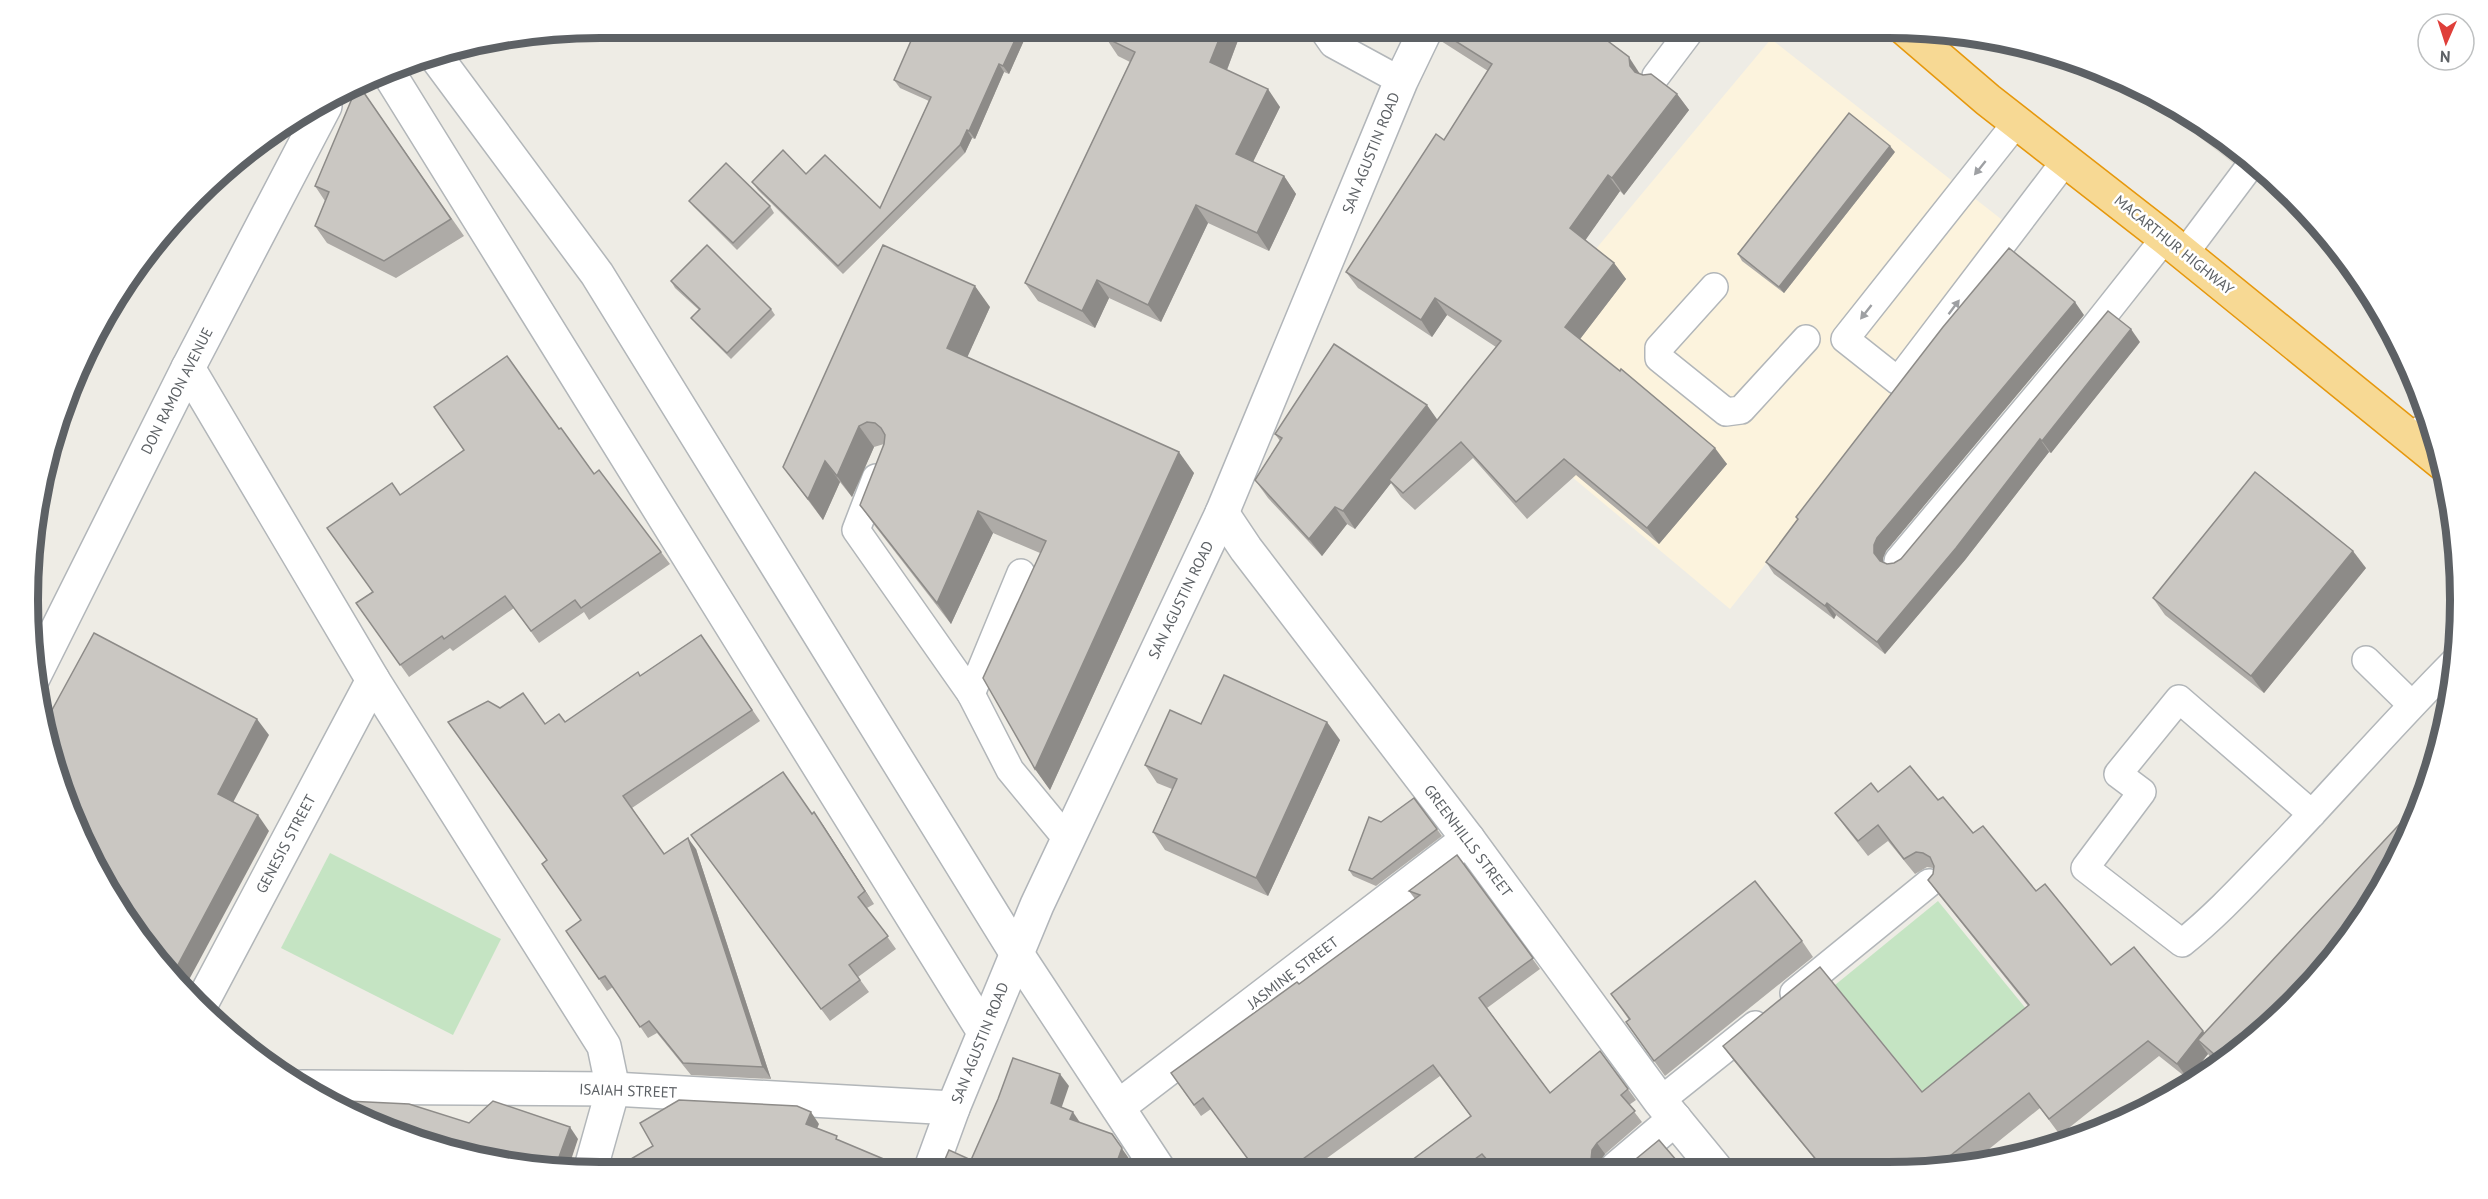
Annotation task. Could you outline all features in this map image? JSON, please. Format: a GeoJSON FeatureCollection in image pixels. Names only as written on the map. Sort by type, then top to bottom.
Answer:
{"type":"FeatureCollection","features":[{"type":"Feature","properties":{"kind":"highway","name":"MACARTHUR HIGHWAY"},"geometry":{"type":"LineString","coordinates":[[1917,39],[2017,122],[2175,246],[2421,430]]}},
{"type":"Feature","properties":{"kind":"street","name":"SAN AGUSTIN ROAD"},"geometry":{"type":"LineString","coordinates":[[933,1162],[984,1032],[1067,839],[1222,513],[1401,81],[1422,38]]}},
{"type":"Feature","properties":{"kind":"street"},"geometry":{"type":"LineString","coordinates":[[439,61],[597,274],[1017,954],[1154,1162]]}},
{"type":"Feature","properties":{"kind":"street"},"geometry":{"type":"LineString","coordinates":[[391,77],[984,1032]]}},
{"type":"Feature","properties":{"kind":"street","name":"DON RAMON AVENUE"},"geometry":{"type":"LineString","coordinates":[[41,662],[188,368],[323,110]]}},
{"type":"Feature","properties":{"kind":"street"},"geometry":{"type":"LineString","coordinates":[[188,368],[373,680],[604,1046],[613,1089],[593,1162]]}},
{"type":"Feature","properties":{"kind":"street","name":"GREENHILLS STREET"},"geometry":{"type":"LineString","coordinates":[[1222,513],[1246,549],[1468,839],[1668,1110],[1710,1162]]}},
{"type":"Feature","properties":{"kind":"street","name":"GENESIS STREET"},"geometry":{"type":"LineString","coordinates":[[204,999],[373,680]]}},
{"type":"Feature","properties":{"kind":"street","name":"JASMINE STREET"},"geometry":{"type":"LineString","coordinates":[[1118,1107],[1468,839]]}},
{"type":"Feature","properties":{"kind":"street","name":"ISAIAH STREET"},"geometry":{"type":"LineString","coordinates":[[320,1087],[613,1089],[953,1108]]}},
{"type":"Feature","properties":{"kind":"street"},"geometry":{"type":"LineString","coordinates":[[1622,1162],[1668,1110]]}},
{"type":"Feature","properties":{"kind":"lane"},"geometry":{"type":"LineString","coordinates":[[1329,38],[1333,44],[1401,81]]}},
{"type":"Feature","properties":{"kind":"lane"},"geometry":{"type":"LineString","coordinates":[[1656,76],[1685,38]]}},
{"type":"Feature","properties":{"kind":"lane"},"geometry":{"type":"LineString","coordinates":[[2017,122],[1845,339],[1898,381],[2066,160]]}},
{"type":"Feature","properties":{"kind":"lane"},"geometry":{"type":"LineString","coordinates":[[1898,561],[2085,338],[2248,168]]}},
{"type":"Feature","properties":{"kind":"lane"},"geometry":{"type":"LineString","coordinates":[[1714,287],[1659,348],[1659,358],[1726,412],[1741,410],[1806,339]]}},
{"type":"Feature","properties":{"kind":"lane"},"geometry":{"type":"LineString","coordinates":[[884,459],[856,530],[971,694],[1010,770],[1067,839]]}},
{"type":"Feature","properties":{"kind":"lane"},"geometry":{"type":"LineString","coordinates":[[971,694],[1021,573]]}},
{"type":"Feature","properties":{"kind":"lane"},"geometry":{"type":"LineString","coordinates":[[2366,660],[2411,704]]}},
{"type":"Feature","properties":{"kind":"lane"},"geometry":{"type":"LineString","coordinates":[[2312,814],[2179,699],[2118,774],[2142,792],[2085,868],[2182,943],[2213,919],[2312,814],[2411,704],[2446,670]]}},
{"type":"Feature","properties":{"kind":"lane"},"geometry":{"type":"LineString","coordinates":[[1668,1110],[1929,883]]}},
{"type":"Feature","properties":{"kind":"shaded area"},"geometry":{"type":"Polygon","coordinates":[[[1771,39],[2024,237],[1730,609],[1474,395],[1771,39]]]}},
{"type":"Feature","properties":{"kind":"shaded area"},"geometry":{"type":"Polygon","coordinates":[[[2164,110],[2201,132],[2231,154],[2251,170],[2247,174],[2164,110]]]}},
{"type":"Feature","properties":{"kind":"green space"},"geometry":{"type":"Polygon","coordinates":[[[330,853],[501,939],[453,1035],[281,948],[330,853]]]}},
{"type":"Feature","properties":{"kind":"green space"},"geometry":{"type":"Polygon","coordinates":[[[1938,901],[2036,1021],[1933,1104],[1835,985],[1938,901]]]}},
{"type":"Feature","properties":{"kind":"building"},"geometry":{"type":"Polygon","coordinates":[[[912,38],[1016,38],[1003,66],[999,64],[969,131],[967,130],[960,145],[838,266],[752,182],[783,150],[806,174],[825,155],[880,208],[931,97],[894,80],[912,38]]]}},
{"type":"Feature","properties":{"kind":"building"},"geometry":{"type":"Polygon","coordinates":[[[1106,38],[1220,38],[1210,62],[1268,89],[1236,154],[1284,176],[1257,233],[1196,205],[1148,305],[1097,280],[1082,311],[1025,283],[1135,52],[1106,38]]]}},
{"type":"Feature","properties":{"kind":"building"},"geometry":{"type":"Polygon","coordinates":[[[1451,38],[1604,38],[1629,57],[1630,66],[1635,72],[1643,75],[1651,74],[1677,94],[1612,178],[1608,175],[1570,228],[1614,263],[1565,327],[1620,371],[1621,369],[1715,448],[1647,528],[1564,459],[1516,502],[1461,442],[1403,493],[1389,480],[1501,341],[1435,298],[1421,320],[1346,272],[1436,134],[1444,140],[1492,64],[1451,38]]]}},
{"type":"Feature","properties":{"kind":"building"},"geometry":{"type":"Polygon","coordinates":[[[362,90],[451,219],[384,261],[315,226],[329,192],[315,186],[354,94],[362,90]]]}},
{"type":"Feature","properties":{"kind":"building"},"geometry":{"type":"Polygon","coordinates":[[[1849,113],[1890,146],[1779,287],[1738,254],[1849,113]]]}},
{"type":"Feature","properties":{"kind":"building"},"geometry":{"type":"Polygon","coordinates":[[[726,163],[770,206],[733,243],[689,201],[726,163]]]}},
{"type":"Feature","properties":{"kind":"building"},"geometry":{"type":"Polygon","coordinates":[[[707,245],[771,309],[727,353],[691,318],[700,309],[671,281],[707,245]]]}},
{"type":"Feature","properties":{"kind":"building"},"geometry":{"type":"Polygon","coordinates":[[[883,245],[975,286],[947,348],[1179,452],[1035,769],[983,678],[1046,541],[978,511],[937,603],[860,505],[884,444],[885,435],[881,428],[875,423],[867,422],[859,426],[837,476],[825,461],[808,499],[783,467],[883,245]]]}},
{"type":"Feature","properties":{"kind":"building"},"geometry":{"type":"Polygon","coordinates":[[[2009,248],[2075,302],[1877,538],[1874,553],[1880,561],[1887,564],[1901,559],[2108,311],[2131,329],[2042,441],[2040,439],[1956,548],[1877,642],[1827,603],[1825,606],[1766,562],[1798,519],[1796,517],[1943,327],[2009,248]]]}},
{"type":"Feature","properties":{"kind":"building"},"geometry":{"type":"Polygon","coordinates":[[[1334,344],[1427,405],[1343,511],[1335,507],[1309,539],[1255,480],[1282,438],[1275,434],[1334,344]]]}},
{"type":"Feature","properties":{"kind":"building"},"geometry":{"type":"Polygon","coordinates":[[[507,356],[594,474],[599,470],[661,552],[581,608],[575,600],[531,631],[505,596],[444,639],[442,636],[400,665],[356,603],[373,592],[327,528],[392,483],[400,495],[464,450],[434,407],[507,356]]]}},
{"type":"Feature","properties":{"kind":"building"},"geometry":{"type":"Polygon","coordinates":[[[2255,472],[2353,551],[2251,676],[2153,598],[2255,472]]]}},
{"type":"Feature","properties":{"kind":"building"},"geometry":{"type":"Polygon","coordinates":[[[94,633],[257,719],[218,794],[258,815],[176,969],[132,912],[95,848],[67,780],[49,715],[94,633]]]}},
{"type":"Feature","properties":{"kind":"building"},"geometry":{"type":"Polygon","coordinates":[[[701,635],[752,710],[623,796],[664,854],[688,838],[763,1067],[683,1063],[649,1021],[640,1027],[605,976],[599,979],[566,931],[581,920],[542,864],[547,860],[448,722],[488,701],[500,708],[523,693],[545,724],[559,714],[565,722],[638,672],[640,676],[701,635]]]}},
{"type":"Feature","properties":{"kind":"building"},"geometry":{"type":"Polygon","coordinates":[[[1224,675],[1327,722],[1256,878],[1153,832],[1177,779],[1145,765],[1170,710],[1201,724],[1224,675]]]}},
{"type":"Feature","properties":{"kind":"building"},"geometry":{"type":"Polygon","coordinates":[[[1910,766],[1938,800],[1943,797],[1973,833],[1983,826],[2036,891],[2045,884],[2111,965],[2134,947],[2203,1031],[2177,1064],[2148,1041],[2049,1119],[2029,1093],[1947,1158],[1888,1162],[1818,1162],[1723,1046],[1820,967],[1922,1092],[2029,1005],[1928,880],[1933,874],[1934,866],[1930,857],[1916,852],[1904,859],[1878,825],[1858,841],[1835,813],[1871,783],[1878,792],[1910,766]]]}},
{"type":"Feature","properties":{"kind":"building"},"geometry":{"type":"Polygon","coordinates":[[[783,772],[812,814],[814,812],[865,891],[858,897],[888,936],[849,965],[860,980],[821,1009],[691,835],[783,772]]]}},
{"type":"Feature","properties":{"kind":"building"},"geometry":{"type":"Polygon","coordinates":[[[1414,798],[1437,829],[1372,879],[1349,870],[1369,817],[1381,822],[1414,798]]]}},
{"type":"Feature","properties":{"kind":"building"},"geometry":{"type":"Polygon","coordinates":[[[2408,815],[2393,848],[2356,912],[2311,970],[2286,997],[2216,1056],[2198,1040],[2408,815]]]}},
{"type":"Feature","properties":{"kind":"building"},"geometry":{"type":"Polygon","coordinates":[[[1457,855],[1533,958],[1479,998],[1550,1093],[1600,1051],[1628,1089],[1621,1095],[1635,1111],[1597,1143],[1592,1150],[1592,1162],[1489,1162],[1482,1154],[1471,1162],[1409,1162],[1471,1116],[1433,1065],[1299,1162],[1250,1162],[1203,1098],[1194,1105],[1171,1073],[1297,982],[1299,984],[1420,895],[1409,891],[1457,855]]]}},
{"type":"Feature","properties":{"kind":"building"},"geometry":{"type":"Polygon","coordinates":[[[1755,881],[1802,941],[1654,1061],[1626,1022],[1630,1019],[1611,994],[1755,881]]]}},
{"type":"Feature","properties":{"kind":"building"},"geometry":{"type":"Polygon","coordinates":[[[1013,1058],[1060,1074],[1051,1103],[1073,1112],[1070,1119],[1112,1134],[1122,1148],[1117,1162],[944,1162],[949,1150],[971,1160],[1013,1058]]]}},
{"type":"Feature","properties":{"kind":"building"},"geometry":{"type":"Polygon","coordinates":[[[679,1100],[797,1106],[811,1112],[806,1124],[891,1162],[626,1162],[653,1146],[640,1123],[679,1100]]]}},
{"type":"Feature","properties":{"kind":"building"},"geometry":{"type":"Polygon","coordinates":[[[345,1101],[409,1104],[469,1123],[493,1101],[570,1127],[558,1160],[526,1157],[490,1151],[419,1132],[345,1101]]]}},
{"type":"Feature","properties":{"kind":"building"},"geometry":{"type":"Polygon","coordinates":[[[1659,1140],[1678,1162],[1632,1162],[1659,1140]]]}}]}
